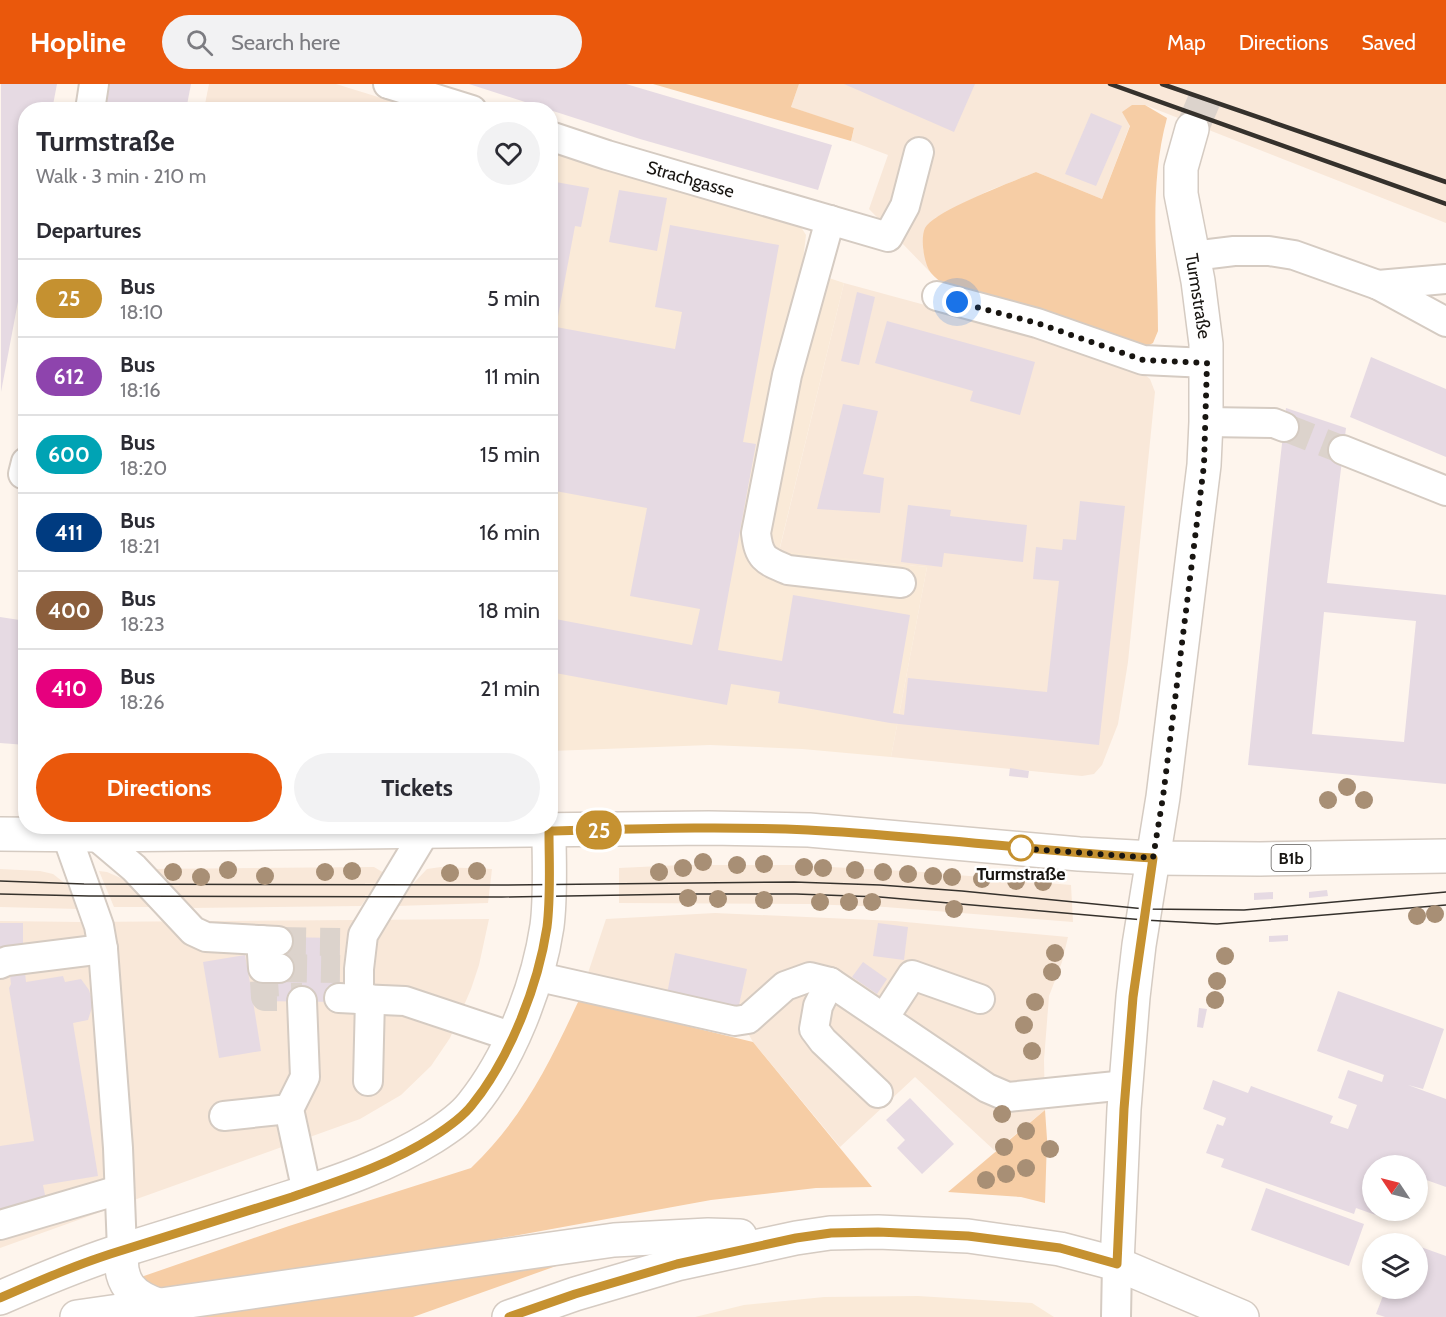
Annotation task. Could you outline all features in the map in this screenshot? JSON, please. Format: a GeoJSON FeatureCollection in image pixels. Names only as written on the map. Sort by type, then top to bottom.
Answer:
{"type":"FeatureCollection","features":[{"type":"Feature","properties":{"kind":"main road","name":"Turmstraße"},"geometry":{"type":"LineString","coordinates":[[1117,1264],[1126,1085],[1139,945],[1164,786],[1201,490],[1206,422],[1207,363],[1198,281],[1181,194],[1181,168],[1192,129]]}},
{"type":"Feature","properties":{"kind":"main road","name":"B1b"},"geometry":{"type":"LineString","coordinates":[[558,831],[709,828],[809,830],[1079,854],[1153,858],[1446,856]]}},
{"type":"Feature","properties":{"kind":"main road","name":"B1b"},"geometry":{"type":"LineString","coordinates":[[0,834],[196,834]]}},
{"type":"Feature","properties":{"kind":"main road"},"geometry":{"type":"LineString","coordinates":[[0,1298],[65,1269],[355,1176],[407,1153],[445,1129],[471,1107],[495,1072],[513,1037],[535,976],[547,928],[549,834]]}},
{"type":"Feature","properties":{"kind":"main road"},"geometry":{"type":"LineString","coordinates":[[508,1317],[575,1294],[677,1264],[796,1238],[831,1233],[878,1232],[968,1236],[1060,1248],[1117,1264],[1242,1317]]}},
{"type":"Feature","properties":{"kind":"main road"},"geometry":{"type":"LineString","coordinates":[[77,1317],[614,1240],[708,1235],[796,1238]]}},
{"type":"Feature","properties":{"kind":"main road"},"geometry":{"type":"LineString","coordinates":[[122,1250],[121,1259],[125,1279],[132,1292],[144,1301],[161,1306]]}},
{"type":"Feature","properties":{"kind":"street"},"geometry":{"type":"LineString","coordinates":[[91,102],[94,84]]}},
{"type":"Feature","properties":{"kind":"street"},"geometry":{"type":"LineString","coordinates":[[388,84],[446,102]]}},
{"type":"Feature","properties":{"kind":"street","name":"Strachgasse"},"geometry":{"type":"LineString","coordinates":[[558,139],[888,237],[905,206],[920,152]]}},
{"type":"Feature","properties":{"kind":"street"},"geometry":{"type":"LineString","coordinates":[[830,220],[787,375],[756,533],[758,551],[771,563],[788,570],[901,584]]}},
{"type":"Feature","properties":{"kind":"street"},"geometry":{"type":"LineString","coordinates":[[1193,256],[1269,250],[1294,255],[1378,285],[1446,322]]}},
{"type":"Feature","properties":{"kind":"street"},"geometry":{"type":"LineString","coordinates":[[1378,285],[1446,279]]}},
{"type":"Feature","properties":{"kind":"street"},"geometry":{"type":"LineString","coordinates":[[938,296],[1037,323],[1143,360],[1207,363]]}},
{"type":"Feature","properties":{"kind":"street"},"geometry":{"type":"LineString","coordinates":[[1206,422],[1274,423],[1284,427]]}},
{"type":"Feature","properties":{"kind":"street"},"geometry":{"type":"LineString","coordinates":[[1343,450],[1446,491]]}},
{"type":"Feature","properties":{"kind":"street"},"geometry":{"type":"LineString","coordinates":[[368,1081],[356,999],[353,951],[424,834]]}},
{"type":"Feature","properties":{"kind":"street"},"geometry":{"type":"LineString","coordinates":[[81,835],[103,949],[118,1148],[122,1250]]}},
{"type":"Feature","properties":{"kind":"street"},"geometry":{"type":"LineString","coordinates":[[81,835],[134,868],[193,931],[269,959]]}},
{"type":"Feature","properties":{"kind":"street"},"geometry":{"type":"LineString","coordinates":[[0,964],[7,961],[103,949]]}},
{"type":"Feature","properties":{"kind":"street"},"geometry":{"type":"LineString","coordinates":[[884,1018],[912,975],[980,999]]}},
{"type":"Feature","properties":{"kind":"street"},"geometry":{"type":"LineString","coordinates":[[535,976],[735,1021],[748,1018],[785,986],[810,977],[830,982],[987,1088],[1008,1097],[1126,1085]]}},
{"type":"Feature","properties":{"kind":"street"},"geometry":{"type":"LineString","coordinates":[[830,982],[818,1006],[814,1029],[823,1041],[878,1093]]}},
{"type":"Feature","properties":{"kind":"street"},"geometry":{"type":"LineString","coordinates":[[356,999],[405,1001],[513,1037]]}},
{"type":"Feature","properties":{"kind":"street"},"geometry":{"type":"LineString","coordinates":[[302,1001],[305,1077],[289,1109],[307,1192]]}},
{"type":"Feature","properties":{"kind":"street"},"geometry":{"type":"LineString","coordinates":[[224,1116],[289,1109]]}},
{"type":"Feature","properties":{"kind":"street"},"geometry":{"type":"LineString","coordinates":[[0,1225],[119,1190]]}},
{"type":"Feature","properties":{"kind":"street"},"geometry":{"type":"LineString","coordinates":[[1116,1317],[1117,1264]]}},
{"type":"Feature","properties":{"kind":"shaded area"},"geometry":{"type":"Polygon","coordinates":[[[209,84],[336,84],[394,102],[205,102],[209,84]]]}},
{"type":"Feature","properties":{"kind":"shaded area"},"geometry":{"type":"Polygon","coordinates":[[[653,84],[799,84],[791,107],[854,128],[851,141],[653,84]]]}},
{"type":"Feature","properties":{"kind":"shaded area"},"geometry":{"type":"Polygon","coordinates":[[[799,84],[1446,84],[1446,223],[1145,105],[1132,105],[1130,125],[1102,199],[1036,172],[988,191],[935,218],[923,249],[930,272],[869,209],[888,155],[851,141],[854,129],[791,107],[799,84]]]}},
{"type":"Feature","properties":{"kind":"shaded area"},"geometry":{"type":"Polygon","coordinates":[[[1132,105],[1145,105],[1167,118],[1161,144],[1156,197],[1158,331],[1153,343],[1141,349],[945,285],[931,273],[926,264],[924,251],[925,228],[943,213],[976,197],[1036,172],[1102,199],[1130,126],[1122,112],[1132,105]]]}},
{"type":"Feature","properties":{"kind":"shaded area"},"geometry":{"type":"Polygon","coordinates":[[[558,152],[799,224],[806,235],[802,269],[844,283],[779,551],[927,567],[891,757],[802,749],[710,745],[558,751],[558,152]]]}},
{"type":"Feature","properties":{"kind":"shaded area"},"geometry":{"type":"Polygon","coordinates":[[[844,283],[1032,334],[1139,370],[1150,379],[1155,392],[1128,662],[1118,724],[1102,765],[1094,774],[1082,776],[891,757],[927,567],[779,552],[844,283]]]}},
{"type":"Feature","properties":{"kind":"shaded area"},"geometry":{"type":"Polygon","coordinates":[[[682,865],[794,865],[923,872],[1071,885],[1073,922],[885,907],[809,904],[619,903],[619,868],[682,865]]]}},
{"type":"Feature","properties":{"kind":"shaded area"},"geometry":{"type":"Polygon","coordinates":[[[374,867],[384,873],[361,906],[187,908],[148,869],[374,867]]]}},
{"type":"Feature","properties":{"kind":"shaded area"},"geometry":{"type":"Polygon","coordinates":[[[441,867],[492,869],[488,903],[397,906],[427,869],[441,867]]]}},
{"type":"Feature","properties":{"kind":"shaded area"},"geometry":{"type":"Polygon","coordinates":[[[0,869],[53,874],[67,885],[79,909],[0,907],[0,869]]]}},
{"type":"Feature","properties":{"kind":"shaded area"},"geometry":{"type":"Polygon","coordinates":[[[99,871],[123,879],[152,907],[114,907],[99,871]]]}},
{"type":"Feature","properties":{"kind":"shaded area"},"geometry":{"type":"Polygon","coordinates":[[[715,913],[895,921],[1068,937],[1062,962],[1049,996],[1044,1060],[1045,1110],[995,1151],[915,1077],[840,1147],[753,1042],[737,1014],[586,979],[606,919],[715,913]]]}},
{"type":"Feature","properties":{"kind":"shaded area"},"geometry":{"type":"Polygon","coordinates":[[[489,919],[479,965],[450,1038],[431,1066],[401,1095],[360,1119],[0,1248],[0,921],[489,919]]]}},
{"type":"Feature","properties":{"kind":"shaded area"},"geometry":{"type":"Polygon","coordinates":[[[579,1000],[753,1042],[872,1187],[816,1188],[711,1200],[447,1248],[159,1291],[141,1277],[289,1226],[471,1168],[506,1130],[520,1110],[557,1046],[579,1000]]]}},
{"type":"Feature","properties":{"kind":"shaded area"},"geometry":{"type":"Polygon","coordinates":[[[1045,1110],[1047,1139],[1045,1203],[1021,1197],[948,1192],[1045,1110]]]}},
{"type":"Feature","properties":{"kind":"shaded area"},"geometry":{"type":"Polygon","coordinates":[[[604,1249],[413,1317],[190,1317],[604,1249]]]}},
{"type":"Feature","properties":{"kind":"shaded area"},"geometry":{"type":"Polygon","coordinates":[[[918,1296],[1032,1303],[1054,1317],[695,1317],[744,1305],[824,1297],[918,1296]]]}},
{"type":"Feature","properties":{"kind":"building"},"geometry":{"type":"Polygon","coordinates":[[[1,84],[57,84],[54,102],[18,102],[18,302],[1,392],[1,84]]]}},
{"type":"Feature","properties":{"kind":"building"},"geometry":{"type":"Polygon","coordinates":[[[110,84],[191,84],[188,102],[107,102],[110,84]]]}},
{"type":"Feature","properties":{"kind":"building"},"geometry":{"type":"Polygon","coordinates":[[[469,84],[626,84],[832,145],[818,190],[640,139],[558,113],[558,102],[525,102],[469,84]]]}},
{"type":"Feature","properties":{"kind":"building"},"geometry":{"type":"Polygon","coordinates":[[[844,84],[975,84],[954,132],[844,84]]]}},
{"type":"Feature","properties":{"kind":"building"},"geometry":{"type":"Polygon","coordinates":[[[1091,113],[1122,126],[1096,186],[1065,174],[1091,113]]]}},
{"type":"Feature","properties":{"kind":"building"},"geometry":{"type":"Polygon","coordinates":[[[558,182],[589,188],[581,227],[575,226],[558,316],[558,182]]]}},
{"type":"Feature","properties":{"kind":"building"},"geometry":{"type":"Polygon","coordinates":[[[619,190],[667,198],[657,251],[609,242],[619,190]]]}},
{"type":"Feature","properties":{"kind":"building"},"geometry":{"type":"Polygon","coordinates":[[[670,225],[779,245],[743,442],[756,444],[718,650],[782,661],[793,595],[910,615],[893,713],[904,715],[908,678],[1047,692],[1059,581],[1033,579],[1036,547],[1062,550],[1063,539],[1076,540],[1080,501],[1125,506],[1099,745],[890,723],[778,703],[780,692],[731,684],[727,705],[558,673],[558,620],[692,645],[700,609],[630,596],[647,508],[558,491],[558,327],[675,349],[682,312],[655,307],[670,225]]]}},
{"type":"Feature","properties":{"kind":"building"},"geometry":{"type":"Polygon","coordinates":[[[857,292],[875,297],[859,365],[841,361],[857,292]]]}},
{"type":"Feature","properties":{"kind":"building"},"geometry":{"type":"Polygon","coordinates":[[[887,321],[1035,362],[1020,415],[970,401],[973,391],[875,363],[887,321]]]}},
{"type":"Feature","properties":{"kind":"building"},"geometry":{"type":"Polygon","coordinates":[[[1371,357],[1446,389],[1446,457],[1350,417],[1371,357]]]}},
{"type":"Feature","properties":{"kind":"building"},"geometry":{"type":"Polygon","coordinates":[[[843,404],[878,411],[863,474],[884,478],[880,513],[817,509],[843,404]]]}},
{"type":"Feature","properties":{"kind":"building"},"geometry":{"type":"Polygon","coordinates":[[[1286,408],[1346,428],[1327,583],[1446,595],[1446,784],[1248,765],[1286,408]],[[1324,612],[1312,734],[1404,742],[1416,621],[1324,612]]]}},
{"type":"Feature","properties":{"kind":"building"},"geometry":{"type":"Polygon","coordinates":[[[908,505],[951,510],[950,516],[1027,525],[1023,562],[944,553],[942,567],[901,562],[908,505]]]}},
{"type":"Feature","properties":{"kind":"building"},"geometry":{"type":"Polygon","coordinates":[[[0,617],[18,620],[18,744],[0,743],[0,617]]]}},
{"type":"Feature","properties":{"kind":"building"},"geometry":{"type":"Polygon","coordinates":[[[1010,768],[1029,771],[1028,778],[1009,776],[1010,768]]]}},
{"type":"Feature","properties":{"kind":"building"},"geometry":{"type":"Polygon","coordinates":[[[1327,890],[1328,896],[1309,898],[1309,892],[1327,890]]]}},
{"type":"Feature","properties":{"kind":"building"},"geometry":{"type":"Polygon","coordinates":[[[1273,892],[1273,899],[1254,900],[1254,893],[1273,892]]]}},
{"type":"Feature","properties":{"kind":"building"},"geometry":{"type":"Polygon","coordinates":[[[0,923],[23,923],[23,949],[0,949],[0,923]]]}},
{"type":"Feature","properties":{"kind":"building"},"geometry":{"type":"Polygon","coordinates":[[[878,923],[908,927],[904,960],[873,956],[878,923]]]}},
{"type":"Feature","properties":{"kind":"building"},"geometry":{"type":"Polygon","coordinates":[[[1288,935],[1288,941],[1269,942],[1269,936],[1288,935]]]}},
{"type":"Feature","properties":{"kind":"building"},"geometry":{"type":"Polygon","coordinates":[[[278,937],[340,938],[339,1002],[253,1001],[261,1051],[219,1058],[203,962],[245,955],[250,983],[279,979],[278,937]]]}},
{"type":"Feature","properties":{"kind":"building"},"geometry":{"type":"Polygon","coordinates":[[[675,953],[747,969],[737,1014],[666,999],[675,953]]]}},
{"type":"Feature","properties":{"kind":"building"},"geometry":{"type":"Polygon","coordinates":[[[863,962],[887,979],[877,994],[852,977],[863,962]]]}},
{"type":"Feature","properties":{"kind":"building"},"geometry":{"type":"Polygon","coordinates":[[[25,972],[26,982],[63,976],[65,982],[81,979],[89,990],[93,1004],[88,1020],[73,1023],[98,1176],[43,1185],[46,1200],[0,1215],[0,1146],[34,1141],[9,988],[10,975],[25,972]]]}},
{"type":"Feature","properties":{"kind":"building"},"geometry":{"type":"Polygon","coordinates":[[[1338,991],[1444,1029],[1423,1089],[1408,1085],[1446,1099],[1446,1187],[1428,1181],[1428,1155],[1362,1155],[1362,1210],[1356,1208],[1354,1214],[1221,1167],[1224,1159],[1206,1153],[1217,1124],[1223,1126],[1226,1118],[1203,1109],[1213,1080],[1248,1093],[1251,1086],[1333,1116],[1330,1123],[1348,1129],[1357,1105],[1338,1098],[1348,1070],[1382,1082],[1384,1075],[1317,1051],[1338,991]]]}},
{"type":"Feature","properties":{"kind":"building"},"geometry":{"type":"Polygon","coordinates":[[[1199,1008],[1207,1009],[1203,1028],[1197,1027],[1199,1008]]]}},
{"type":"Feature","properties":{"kind":"building"},"geometry":{"type":"Polygon","coordinates":[[[910,1098],[954,1144],[922,1174],[897,1148],[905,1140],[886,1120],[910,1098]]]}},
{"type":"Feature","properties":{"kind":"building"},"geometry":{"type":"Polygon","coordinates":[[[1266,1188],[1364,1224],[1349,1266],[1251,1230],[1266,1188]]]}},
{"type":"Feature","properties":{"kind":"building"},"geometry":{"type":"Polygon","coordinates":[[[1428,1250],[1446,1256],[1446,1317],[1385,1317],[1376,1314],[1382,1299],[1428,1299],[1428,1250]]]}},
{"type":"Feature","properties":{"kind":"tunnel"},"geometry":{"type":"LineString","coordinates":[[1192,129],[1211,84]]}},
{"type":"Feature","properties":{"kind":"tunnel"},"geometry":{"type":"LineString","coordinates":[[1284,427],[1343,450]]}},
{"type":"Feature","properties":{"kind":"tunnel"},"geometry":{"type":"LineString","coordinates":[[278,941],[340,942]]}},
{"type":"Feature","properties":{"kind":"tunnel"},"geometry":{"type":"LineString","coordinates":[[279,968],[340,969]]}},
{"type":"Feature","properties":{"kind":"tunnel"},"geometry":{"type":"LineString","coordinates":[[264,981],[265,997],[302,997]]}},
{"type":"Feature","properties":{"kind":"tram line"},"geometry":{"type":"LineString","coordinates":[[0,881],[84,884],[501,885],[794,882],[962,891],[1145,909],[1244,910],[1446,892]]}},
{"type":"Feature","properties":{"kind":"tram line"},"geometry":{"type":"LineString","coordinates":[[0,894],[502,897],[796,894],[880,897],[1144,920],[1217,924],[1446,905]]}},
{"type":"Feature","properties":{"kind":"railway"},"geometry":{"type":"LineString","coordinates":[[1110,84],[1446,204]]}},
{"type":"Feature","properties":{"kind":"railway"},"geometry":{"type":"LineString","coordinates":[[1162,84],[1446,182]]}},
{"type":"Feature","properties":{"kind":"bus line","name":"25"},"geometry":{"type":"LineString","coordinates":[[509,1317],[575,1294],[677,1264],[796,1238],[831,1233],[878,1232],[968,1236],[1060,1248],[1117,1264],[1124,1109],[1133,997],[1153,858],[1079,854],[809,830],[709,828],[558,831]]}},
{"type":"Feature","properties":{"kind":"bus line","name":"25"},"geometry":{"type":"LineString","coordinates":[[0,1298],[65,1269],[355,1176],[407,1153],[445,1129],[471,1107],[495,1072],[525,1008],[547,928],[549,834]]}},
{"type":"Feature","properties":{"kind":"place","name":"Turmstraße"},"geometry":{"type":"Point","coordinates":[1021,848]}},
{"type":"Feature","properties":{"kind":"route"},"geometry":{"type":"LineString","coordinates":[[957,302],[1037,323],[1143,360],[1207,363],[1204,465],[1163,797],[1153,858],[1017,848],[1021,848]]}}]}
